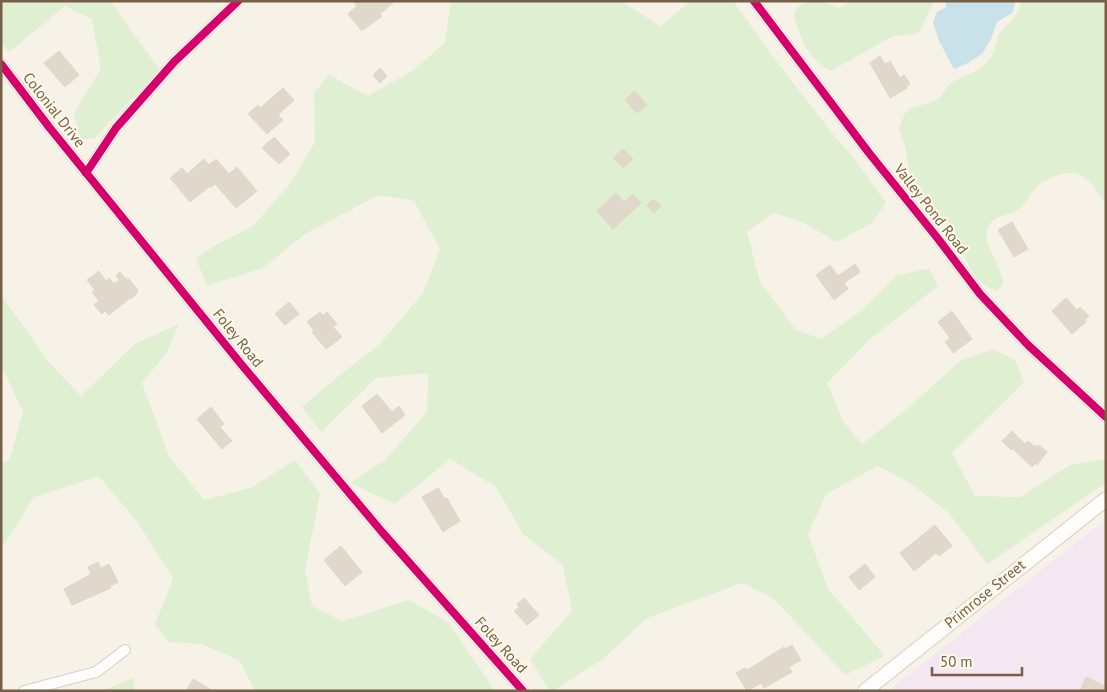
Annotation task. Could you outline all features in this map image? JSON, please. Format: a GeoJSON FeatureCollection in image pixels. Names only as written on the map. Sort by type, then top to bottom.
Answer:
{"type":"FeatureCollection","features":[{"type":"Feature","properties":{"kind":"main road","name":"Primrose Street"},"geometry":{"type":"LineString","coordinates":[[865,691],[1106,499]]}},
{"type":"Feature","properties":{"kind":"street"},"geometry":{"type":"LineString","coordinates":[[86,173],[116,128],[174,62],[238,1]]}},
{"type":"Feature","properties":{"kind":"street","name":"Valley Pond Road"},"geometry":{"type":"LineString","coordinates":[[754,1],[869,153],[980,294],[1028,345],[1106,417]]}},
{"type":"Feature","properties":{"kind":"street","name":"Colonial Drive"},"geometry":{"type":"LineString","coordinates":[[1,64],[86,173]]}},
{"type":"Feature","properties":{"kind":"street","name":"Foley Road"},"geometry":{"type":"LineString","coordinates":[[86,173],[382,532],[523,691]]}},
{"type":"Feature","properties":{"kind":"street"},"geometry":{"type":"LineString","coordinates":[[24,691],[96,672],[126,650]]}},
{"type":"Feature","properties":{"kind":"shaded area"},"geometry":{"type":"Polygon","coordinates":[[[1106,520],[1106,691],[888,691],[1059,556],[1106,520]]]}},
{"type":"Feature","properties":{"kind":"green space"},"geometry":{"type":"Polygon","coordinates":[[[1,1],[110,1],[159,69],[95,138],[80,140],[74,113],[101,69],[92,19],[65,6],[9,52],[1,43],[1,1]]]}},
{"type":"Feature","properties":{"kind":"green space"},"geometry":{"type":"Polygon","coordinates":[[[451,1],[621,1],[660,26],[691,1],[733,1],[777,62],[853,157],[886,203],[872,223],[837,242],[804,223],[774,213],[747,232],[760,282],[796,330],[821,339],[861,311],[897,275],[929,269],[938,286],[869,340],[827,383],[843,421],[862,444],[907,409],[960,361],[993,349],[1015,360],[1024,382],[952,453],[975,496],[1020,497],[1070,465],[1106,459],[1106,483],[987,564],[949,513],[910,483],[878,466],[826,494],[808,534],[828,589],[885,656],[845,675],[773,598],[742,583],[647,618],[603,659],[553,691],[550,691],[530,659],[572,611],[563,565],[523,534],[496,487],[450,459],[395,504],[350,483],[385,460],[427,412],[428,373],[376,378],[321,432],[302,407],[380,344],[423,293],[440,249],[414,201],[379,195],[305,234],[263,268],[207,286],[196,258],[216,245],[253,226],[290,184],[315,142],[314,93],[329,75],[368,96],[412,71],[445,43],[451,1]]]}},
{"type":"Feature","properties":{"kind":"green space"},"geometry":{"type":"Polygon","coordinates":[[[808,1],[823,1],[838,8],[852,1],[934,1],[918,34],[893,36],[831,71],[816,61],[798,31],[794,14],[798,7],[808,1]]]}},
{"type":"Feature","properties":{"kind":"green space"},"geometry":{"type":"Polygon","coordinates":[[[1022,1],[1106,1],[1106,203],[1085,178],[1079,174],[1065,173],[1040,184],[1019,209],[992,222],[987,232],[987,239],[1000,271],[1003,285],[997,291],[989,288],[976,278],[964,257],[952,225],[931,212],[912,187],[905,146],[899,129],[905,113],[911,108],[935,101],[950,83],[980,69],[991,58],[999,34],[1016,15],[1022,1]]]}},
{"type":"Feature","properties":{"kind":"green space"},"geometry":{"type":"Polygon","coordinates":[[[1,295],[48,361],[81,396],[136,343],[179,324],[167,352],[142,383],[169,456],[204,500],[251,488],[295,460],[320,494],[305,569],[312,606],[342,621],[409,600],[449,623],[495,691],[255,691],[240,661],[202,644],[168,642],[155,625],[173,578],[138,523],[99,476],[34,497],[1,549],[1,465],[10,458],[23,412],[1,365],[1,295]]]}},
{"type":"Feature","properties":{"kind":"green space"},"geometry":{"type":"Polygon","coordinates":[[[133,678],[135,691],[104,691],[104,690],[133,678]]]}},
{"type":"Feature","properties":{"kind":"water"},"geometry":{"type":"Polygon","coordinates":[[[946,1],[1016,1],[1012,13],[997,22],[991,39],[982,54],[954,69],[939,41],[933,22],[937,12],[946,7],[946,1]]]}},
{"type":"Feature","properties":{"kind":"building"},"geometry":{"type":"Polygon","coordinates":[[[353,1],[395,1],[380,14],[382,16],[362,31],[348,14],[357,6],[353,1]]]}},
{"type":"Feature","properties":{"kind":"building"},"geometry":{"type":"Polygon","coordinates":[[[59,51],[79,75],[65,87],[44,63],[59,51]]]}},
{"type":"Feature","properties":{"kind":"building"},"geometry":{"type":"Polygon","coordinates":[[[880,56],[885,64],[890,61],[900,78],[904,75],[910,84],[906,86],[907,88],[890,98],[870,63],[880,56]]]}},
{"type":"Feature","properties":{"kind":"building"},"geometry":{"type":"Polygon","coordinates":[[[380,68],[387,76],[380,83],[373,75],[380,68]]]}},
{"type":"Feature","properties":{"kind":"building"},"geometry":{"type":"Polygon","coordinates":[[[283,88],[294,100],[278,115],[283,120],[267,134],[248,114],[258,105],[260,108],[283,88]]]}},
{"type":"Feature","properties":{"kind":"building"},"geometry":{"type":"Polygon","coordinates":[[[635,91],[647,105],[637,113],[625,100],[635,91]]]}},
{"type":"Feature","properties":{"kind":"building"},"geometry":{"type":"Polygon","coordinates":[[[274,137],[290,154],[279,164],[262,148],[274,137]]]}},
{"type":"Feature","properties":{"kind":"building"},"geometry":{"type":"Polygon","coordinates":[[[623,149],[633,159],[623,168],[613,158],[623,149]]]}},
{"type":"Feature","properties":{"kind":"building"},"geometry":{"type":"Polygon","coordinates":[[[204,159],[209,165],[216,159],[229,174],[237,167],[257,191],[236,208],[215,184],[190,202],[170,178],[182,168],[187,174],[204,159]]]}},
{"type":"Feature","properties":{"kind":"building"},"geometry":{"type":"Polygon","coordinates":[[[616,193],[624,202],[633,194],[641,203],[613,229],[597,211],[616,193]]]}},
{"type":"Feature","properties":{"kind":"building"},"geometry":{"type":"Polygon","coordinates":[[[653,199],[661,206],[654,213],[647,205],[653,199]]]}},
{"type":"Feature","properties":{"kind":"building"},"geometry":{"type":"Polygon","coordinates":[[[1012,222],[1028,249],[1014,257],[998,230],[1012,222]]]}},
{"type":"Feature","properties":{"kind":"building"},"geometry":{"type":"Polygon","coordinates":[[[855,264],[860,272],[844,283],[848,289],[834,300],[816,275],[830,265],[838,276],[855,264]]]}},
{"type":"Feature","properties":{"kind":"building"},"geometry":{"type":"Polygon","coordinates":[[[99,271],[106,281],[109,278],[114,284],[118,281],[121,283],[116,275],[120,272],[138,290],[131,299],[109,315],[105,311],[102,314],[94,305],[99,301],[92,292],[95,290],[87,280],[99,271]]]}},
{"type":"Feature","properties":{"kind":"building"},"geometry":{"type":"Polygon","coordinates":[[[1066,298],[1077,310],[1080,307],[1089,316],[1085,320],[1086,322],[1072,334],[1052,311],[1066,298]]]}},
{"type":"Feature","properties":{"kind":"building"},"geometry":{"type":"Polygon","coordinates":[[[289,302],[299,314],[285,325],[275,314],[289,302]]]}},
{"type":"Feature","properties":{"kind":"building"},"geometry":{"type":"Polygon","coordinates":[[[952,311],[972,339],[953,353],[945,342],[950,338],[938,322],[952,311]]]}},
{"type":"Feature","properties":{"kind":"building"},"geometry":{"type":"Polygon","coordinates":[[[320,312],[323,315],[327,312],[337,324],[333,327],[342,337],[326,349],[312,332],[314,331],[307,322],[320,312]]]}},
{"type":"Feature","properties":{"kind":"building"},"geometry":{"type":"Polygon","coordinates":[[[377,394],[392,412],[399,406],[405,415],[382,433],[362,406],[377,394]]]}},
{"type":"Feature","properties":{"kind":"building"},"geometry":{"type":"Polygon","coordinates":[[[211,407],[224,424],[220,427],[232,441],[222,449],[197,419],[211,407]]]}},
{"type":"Feature","properties":{"kind":"building"},"geometry":{"type":"Polygon","coordinates":[[[1012,431],[1025,444],[1028,441],[1034,446],[1037,447],[1039,445],[1047,452],[1037,465],[1035,463],[1032,467],[1002,441],[1012,431]]]}},
{"type":"Feature","properties":{"kind":"building"},"geometry":{"type":"Polygon","coordinates":[[[438,488],[445,499],[447,498],[460,521],[443,532],[422,497],[438,488]]]}},
{"type":"Feature","properties":{"kind":"building"},"geometry":{"type":"Polygon","coordinates":[[[935,525],[952,546],[939,556],[936,553],[914,571],[900,553],[935,525]]]}},
{"type":"Feature","properties":{"kind":"building"},"geometry":{"type":"Polygon","coordinates":[[[341,546],[362,572],[345,586],[324,560],[341,546]]]}},
{"type":"Feature","properties":{"kind":"building"},"geometry":{"type":"Polygon","coordinates":[[[98,562],[101,568],[109,564],[118,582],[110,586],[111,588],[72,605],[64,589],[91,574],[88,567],[98,562]]]}},
{"type":"Feature","properties":{"kind":"building"},"geometry":{"type":"Polygon","coordinates":[[[865,564],[875,577],[859,590],[849,577],[865,564]]]}},
{"type":"Feature","properties":{"kind":"building"},"geometry":{"type":"Polygon","coordinates":[[[524,598],[539,615],[527,625],[514,611],[519,607],[517,604],[524,598]]]}},
{"type":"Feature","properties":{"kind":"building"},"geometry":{"type":"Polygon","coordinates":[[[792,645],[801,660],[789,667],[792,672],[764,688],[761,683],[747,691],[736,673],[745,668],[747,670],[784,647],[785,649],[792,645]]]}},
{"type":"Feature","properties":{"kind":"building"},"geometry":{"type":"Polygon","coordinates":[[[1086,677],[1106,687],[1106,691],[1080,691],[1086,677]]]}},
{"type":"Feature","properties":{"kind":"building"},"geometry":{"type":"Polygon","coordinates":[[[193,679],[213,691],[186,691],[193,679]]]}},
{"type":"Feature","properties":{"kind":"cycle path"},"geometry":{"type":"LineString","coordinates":[[86,173],[116,128],[174,62],[238,1]]}},
{"type":"Feature","properties":{"kind":"cycle path"},"geometry":{"type":"LineString","coordinates":[[754,1],[869,153],[980,294],[1028,345],[1106,417]]}},
{"type":"Feature","properties":{"kind":"cycle path"},"geometry":{"type":"LineString","coordinates":[[1,64],[49,127],[241,364],[382,532],[523,691]]}}]}
